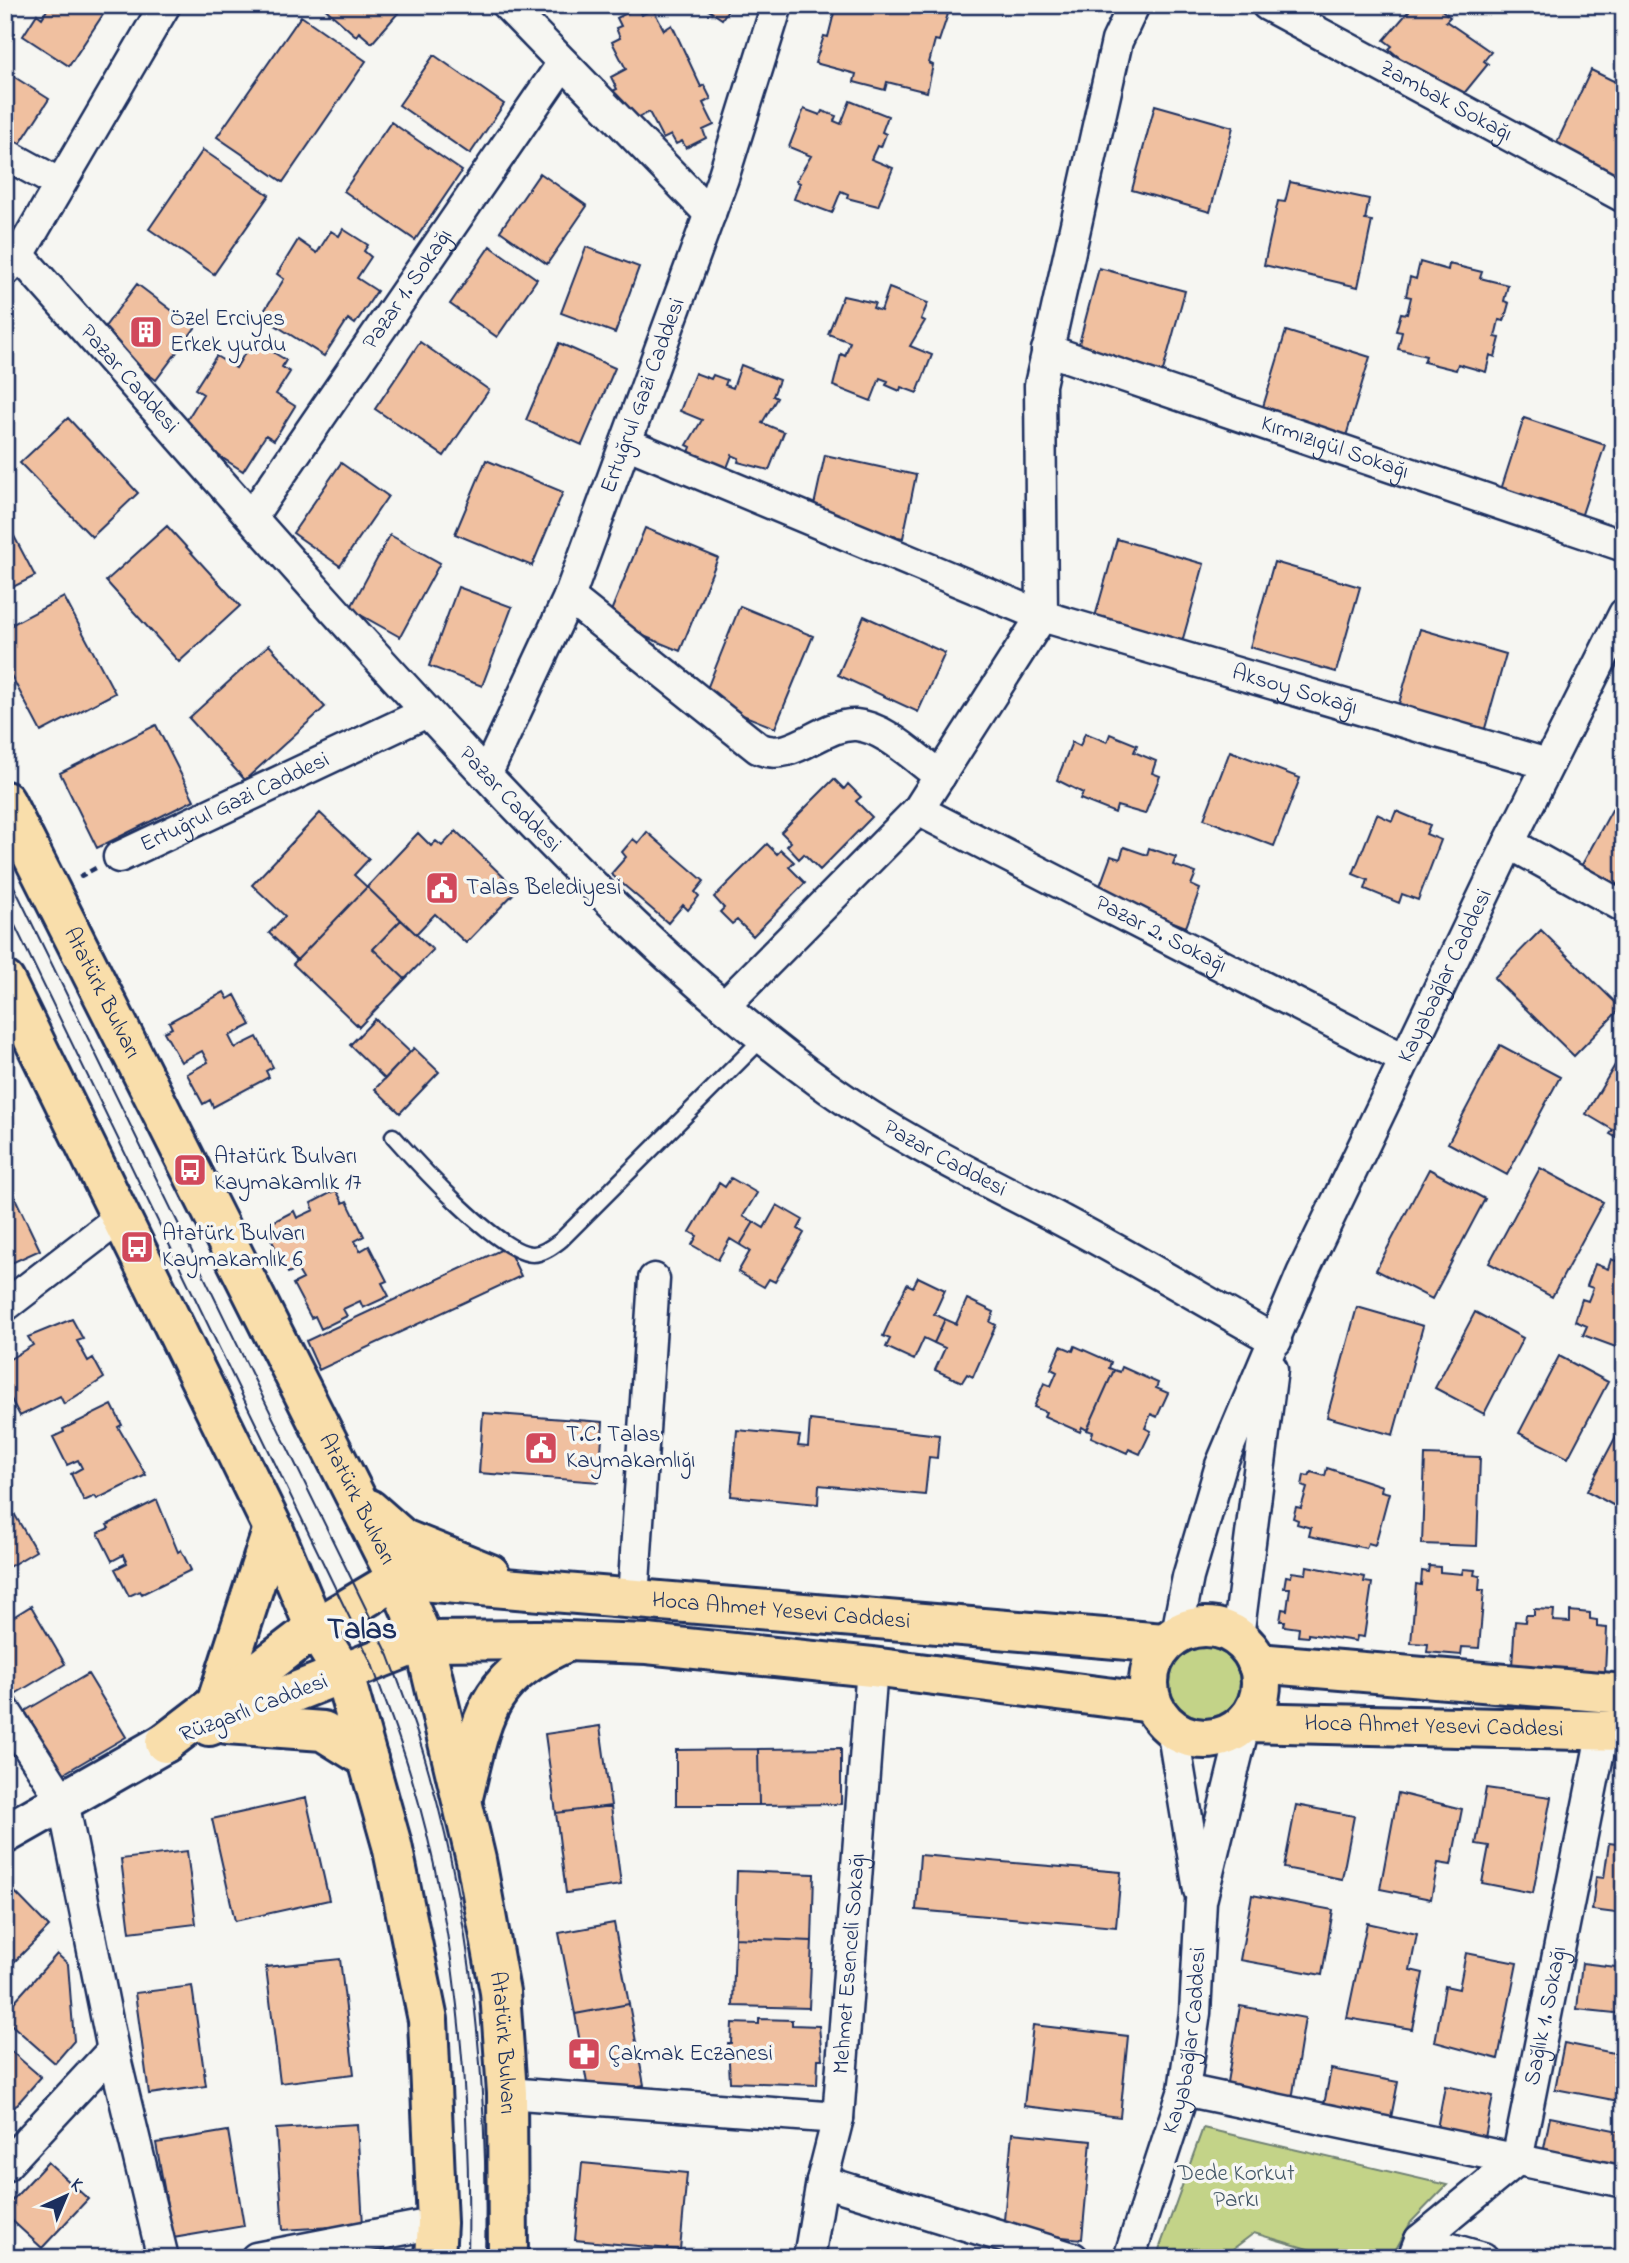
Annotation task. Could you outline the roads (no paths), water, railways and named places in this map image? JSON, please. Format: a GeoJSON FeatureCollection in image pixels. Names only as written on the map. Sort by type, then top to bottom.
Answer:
{"type":"FeatureCollection","features":[{"type":"Feature","properties":{"kind":"main road","name":"Atatürk Bulvarı"},"geometry":{"type":"LineString","coordinates":[[5,801],[397,1579],[424,1642],[476,1860],[500,1992],[507,2093],[508,2258]]}},
{"type":"Feature","properties":{"kind":"main road"},"geometry":{"type":"LineString","coordinates":[[5,982],[273,1528],[316,1629],[344,1675],[392,1845],[428,2020],[436,2240]]}},
{"type":"Feature","properties":{"kind":"main road"},"geometry":{"type":"LineString","coordinates":[[356,1497],[403,1539],[429,1551],[476,1570],[563,1592]]}},
{"type":"Feature","properties":{"kind":"main road"},"geometry":{"type":"LineString","coordinates":[[273,1528],[216,1715],[323,1731],[368,1759]]}},
{"type":"Feature","properties":{"kind":"main road","name":"Hoca Ahmet Yesevi Caddesi"},"geometry":{"type":"LineString","coordinates":[[397,1579],[1171,1638]]}},
{"type":"Feature","properties":{"kind":"main road","name":"Rüzgarlı Caddesi"},"geometry":{"type":"LineString","coordinates":[[216,1715],[316,1629],[397,1579]]}},
{"type":"Feature","properties":{"kind":"main road"},"geometry":{"type":"LineString","coordinates":[[1208,1626],[1248,1650],[1260,1694],[1245,1722],[1217,1738],[1186,1735],[1162,1715],[1150,1671],[1171,1638],[1208,1626]]}},
{"type":"Feature","properties":{"kind":"main road"},"geometry":{"type":"LineString","coordinates":[[461,1806],[483,1716],[505,1682],[537,1655],[568,1641]]}},
{"type":"Feature","properties":{"kind":"main road","name":"Hoca Ahmet Yesevi Caddesi"},"geometry":{"type":"LineString","coordinates":[[424,1642],[568,1641],[647,1644],[872,1667],[1162,1715]]}},
{"type":"Feature","properties":{"kind":"main road","name":"Rüzgarlı Caddesi"},"geometry":{"type":"LineString","coordinates":[[164,1743],[216,1715],[344,1675],[424,1642]]}},
{"type":"Feature","properties":{"kind":"main road","name":"Hoca Ahmet Yesevi Caddesi"},"geometry":{"type":"LineString","coordinates":[[1248,1650],[1624,1694]]}},
{"type":"Feature","properties":{"kind":"main road","name":"Hoca Ahmet Yesevi Caddesi"},"geometry":{"type":"LineString","coordinates":[[1245,1722],[1614,1731]]}},
{"type":"Feature","properties":{"kind":"street"},"geometry":{"type":"LineString","coordinates":[[5,292],[12,263],[165,5]]}},
{"type":"Feature","properties":{"kind":"street"},"geometry":{"type":"LineString","coordinates":[[507,5],[710,214]]}},
{"type":"Feature","properties":{"kind":"street","name":"Ertuğrul Gazi Caddesi"},"geometry":{"type":"LineString","coordinates":[[486,775],[569,597],[710,214],[777,5]]}},
{"type":"Feature","properties":{"kind":"street"},"geometry":{"type":"LineString","coordinates":[[724,1006],[918,810],[1042,616],[1040,386],[1117,41],[1134,5]]}},
{"type":"Feature","properties":{"kind":"street","name":"Zambak Sokağı"},"geometry":{"type":"LineString","coordinates":[[1267,5],[1624,197]]}},
{"type":"Feature","properties":{"kind":"street","name":"Pazar 1. Sokağı"},"geometry":{"type":"LineString","coordinates":[[252,516],[563,63]]}},
{"type":"Feature","properties":{"kind":"street"},"geometry":{"type":"LineString","coordinates":[[5,154],[60,184]]}},
{"type":"Feature","properties":{"kind":"street","name":"Pazar Caddesi"},"geometry":{"type":"LineString","coordinates":[[12,263],[252,516],[426,712],[486,775],[622,913],[724,1006],[830,1090],[909,1140],[1101,1241],[1276,1341]]}},
{"type":"Feature","properties":{"kind":"street","name":"Kırmızıgül Sokağı"},"geometry":{"type":"LineString","coordinates":[[1047,350],[1624,546]]}},
{"type":"Feature","properties":{"kind":"street","name":"Aksoy Sokağı"},"geometry":{"type":"LineString","coordinates":[[626,443],[1042,616],[1547,764]]}},
{"type":"Feature","properties":{"kind":"street"},"geometry":{"type":"LineString","coordinates":[[569,597],[758,748],[775,753],[785,752],[836,729],[857,725],[880,734],[940,776]]}},
{"type":"Feature","properties":{"kind":"street","name":"Kayabağlar Caddesi"},"geometry":{"type":"LineString","coordinates":[[1171,1638],[1221,1465],[1307,1263],[1547,764],[1624,614]]}},
{"type":"Feature","properties":{"kind":"street","name":"Ertuğrul Gazi Caddesi"},"geometry":{"type":"LineString","coordinates":[[119,857],[426,712]]}},
{"type":"Feature","properties":{"kind":"street","name":"Pazar 2. Sokağı"},"geometry":{"type":"LineString","coordinates":[[918,810],[1404,1059]]}},
{"type":"Feature","properties":{"kind":"street"},"geometry":{"type":"LineString","coordinates":[[1509,843],[1624,907]]}},
{"type":"Feature","properties":{"kind":"street"},"geometry":{"type":"LineString","coordinates":[[5,1306],[122,1216]]}},
{"type":"Feature","properties":{"kind":"street"},"geometry":{"type":"LineString","coordinates":[[633,1598],[654,1279]]}},
{"type":"Feature","properties":{"kind":"street","name":"Kayabağlar Caddesi"},"geometry":{"type":"LineString","coordinates":[[1248,1650],[1276,1341]]}},
{"type":"Feature","properties":{"kind":"street","name":"Mehmet Esenceli Sokağı"},"geometry":{"type":"LineString","coordinates":[[809,2258],[822,2181],[838,2118],[872,1667]]}},
{"type":"Feature","properties":{"kind":"street"},"geometry":{"type":"LineString","coordinates":[[5,1711],[63,1801],[113,2050],[163,2258]]}},
{"type":"Feature","properties":{"kind":"street","name":"Kayabağlar Caddesi"},"geometry":{"type":"LineString","coordinates":[[1162,1715],[1201,1901]]}},
{"type":"Feature","properties":{"kind":"street","name":"Kayabağlar Caddesi"},"geometry":{"type":"LineString","coordinates":[[1129,2258],[1184,2090],[1195,2013],[1201,1901],[1245,1722]]}},
{"type":"Feature","properties":{"kind":"street","name":"Sağlık 1. Sokağı"},"geometry":{"type":"LineString","coordinates":[[1517,2160],[1614,1731]]}},
{"type":"Feature","properties":{"kind":"street","name":"Rüzgarlı Caddesi"},"geometry":{"type":"LineString","coordinates":[[5,1835],[164,1743]]}},
{"type":"Feature","properties":{"kind":"street"},"geometry":{"type":"LineString","coordinates":[[5,2166],[113,2050]]}},
{"type":"Feature","properties":{"kind":"street"},"geometry":{"type":"LineString","coordinates":[[1184,2090],[1624,2182]]}},
{"type":"Feature","properties":{"kind":"street"},"geometry":{"type":"LineString","coordinates":[[507,2093],[838,2118]]}},
{"type":"Feature","properties":{"kind":"street"},"geometry":{"type":"LineString","coordinates":[[1416,2249],[1517,2160]]}},
{"type":"Feature","properties":{"kind":"street"},"geometry":{"type":"LineString","coordinates":[[822,2181],[1073,2258]]}},
{"type":"Feature","properties":{"kind":"street"},"geometry":{"type":"LineString","coordinates":[[256,2258],[436,2240]]}},
{"type":"Feature","properties":{"kind":"street"},"geometry":{"type":"LineString","coordinates":[[1416,2249],[1483,2258]]}},
{"type":"Feature","properties":{"kind":"lane"},"geometry":{"type":"LineString","coordinates":[[393,1136],[486,1228],[518,1251],[533,1254],[547,1250],[561,1240],[763,1038]]}},
{"type":"Feature","properties":{"kind":"tram line"},"geometry":{"type":"LineString","coordinates":[[5,868],[389,1656],[413,1722],[442,1822],[456,1884],[475,2008],[484,2133],[485,2258]]}},
{"type":"Feature","properties":{"kind":"tram line"},"geometry":{"type":"LineString","coordinates":[[5,905],[372,1664],[400,1742],[425,1828],[450,1949],[458,2011],[467,2135],[468,2258]]}},
{"type":"Feature","properties":{"kind":"place","name":"Özel Erciyes Erkek yurdu"},"geometry":{"type":"Point","coordinates":[146,332]}},
{"type":"Feature","properties":{"kind":"place","name":"Talas Belediyesi"},"geometry":{"type":"Point","coordinates":[442,888]}},
{"type":"Feature","properties":{"kind":"place","name":"Atatürk Bulvarı Kaymakamlık 17"},"geometry":{"type":"Point","coordinates":[190,1170]}},
{"type":"Feature","properties":{"kind":"place","name":"Atatürk Bulvarı Kaymakamlık 6"},"geometry":{"type":"Point","coordinates":[137,1247]}},
{"type":"Feature","properties":{"kind":"place","name":"T.C. Talas Kaymakamlığı"},"geometry":{"type":"Point","coordinates":[541,1448]}},
{"type":"Feature","properties":{"kind":"place","name":"Çakmak Eczanesi"},"geometry":{"type":"Point","coordinates":[584,2054]}},
{"type":"Feature","properties":{"kind":"district","name":"Talas"},"geometry":{"type":"Point","coordinates":[362,1631]}},
{"type":"Feature","properties":{"kind":"park label","name":"Dede Korkut Parkı"},"geometry":{"type":"Point","coordinates":[1236,2187]}}]}
